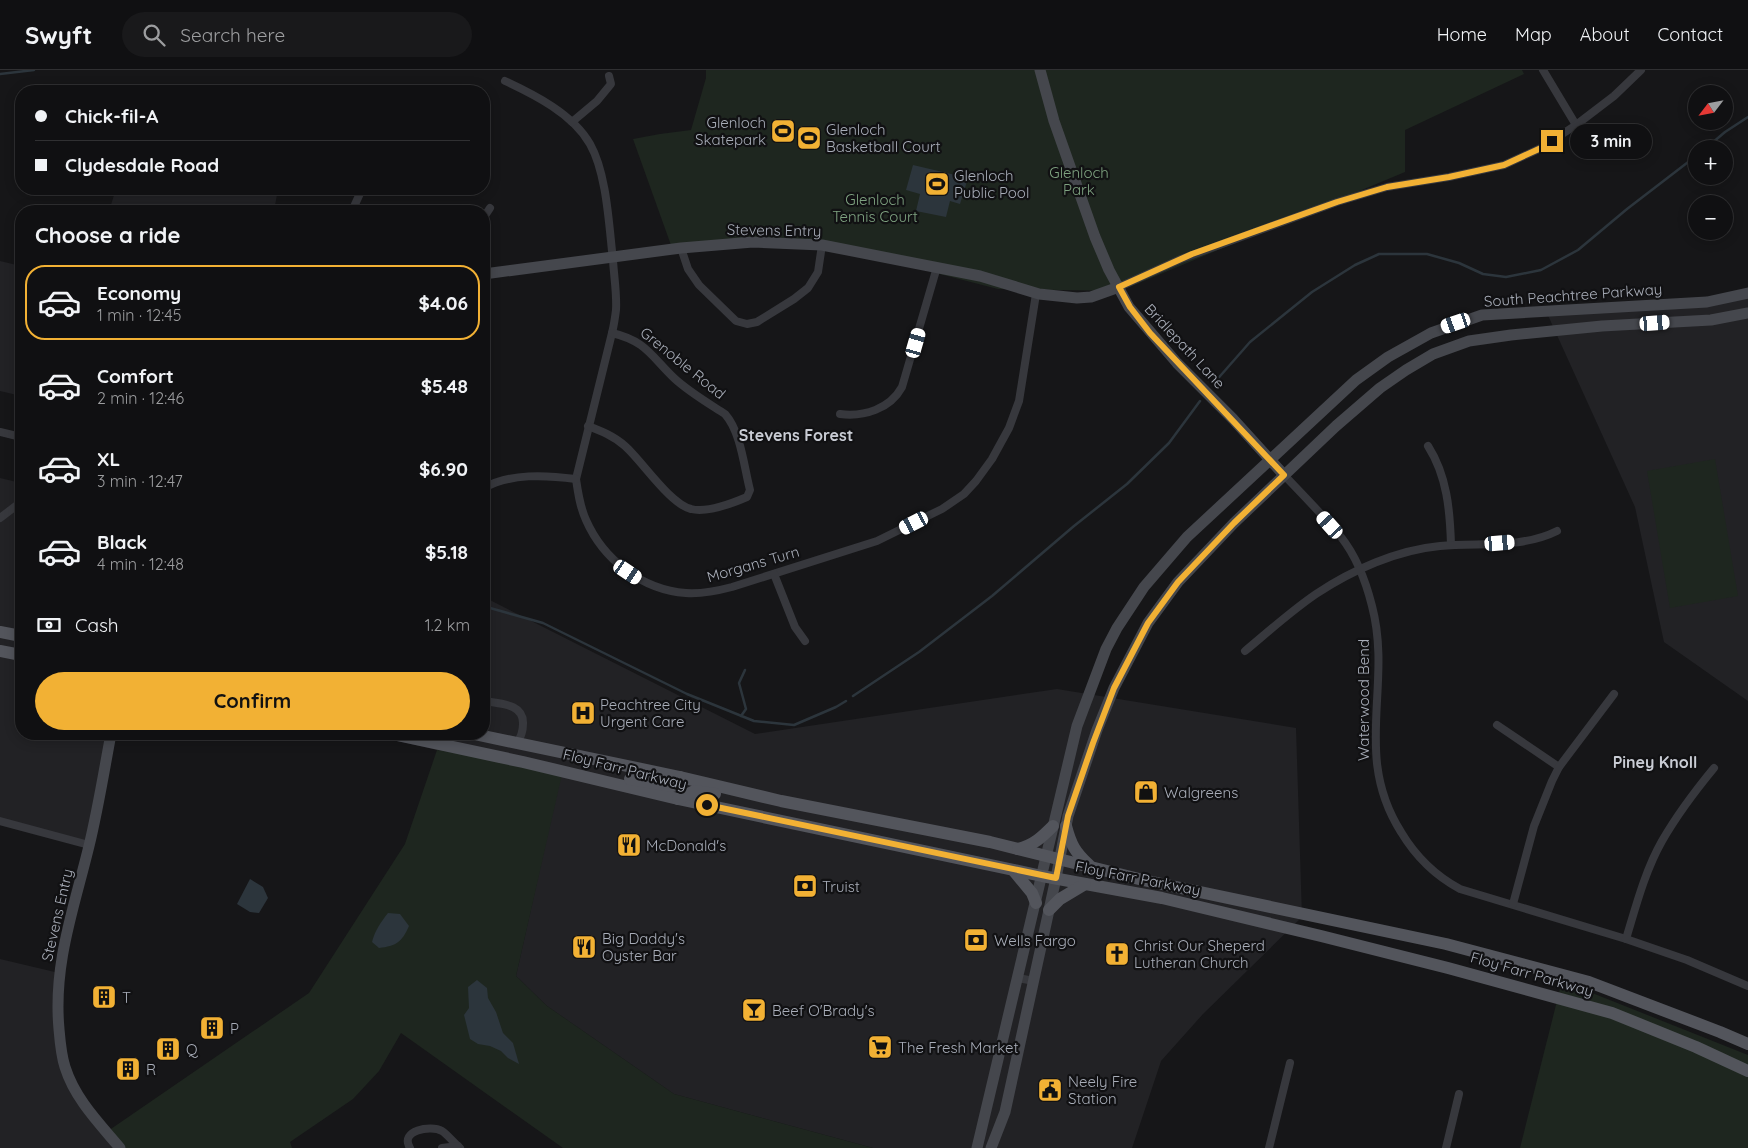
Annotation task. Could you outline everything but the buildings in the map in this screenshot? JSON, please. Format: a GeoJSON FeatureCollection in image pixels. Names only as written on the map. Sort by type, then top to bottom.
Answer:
{"type":"FeatureCollection","features":[{"type":"Feature","properties":{"kind":"main road"},"geometry":{"type":"LineString","coordinates":[[0,632],[15,635]]}},
{"type":"Feature","properties":{"kind":"main road"},"geometry":{"type":"LineString","coordinates":[[0,651],[15,655]]}},
{"type":"Feature","properties":{"kind":"main road","name":"Floy Farr Parkway"},"geometry":{"type":"LineString","coordinates":[[490,737],[680,777],[781,801],[990,842],[1143,880],[1446,944],[1579,979],[1748,1044]]}},
{"type":"Feature","properties":{"kind":"main road","name":"Floy Farr Parkway"},"geometry":{"type":"LineString","coordinates":[[420,740],[524,762],[678,799],[1042,876],[1162,898],[1321,936],[1448,968],[1612,1013],[1696,1047],[1748,1071]]}},
{"type":"Feature","properties":{"kind":"main road"},"geometry":{"type":"LineString","coordinates":[[609,782],[622,778],[672,786],[677,785],[680,777]]}},
{"type":"Feature","properties":{"kind":"main road"},"geometry":{"type":"LineString","coordinates":[[678,799],[694,791],[702,791],[768,805],[781,801]]}},
{"type":"Feature","properties":{"kind":"main road"},"geometry":{"type":"LineString","coordinates":[[1018,849],[1038,841],[1059,826],[1076,853],[1091,867]]}},
{"type":"Feature","properties":{"kind":"main road"},"geometry":{"type":"LineString","coordinates":[[1013,870],[1032,893],[1036,903]]}},
{"type":"Feature","properties":{"kind":"main road"},"geometry":{"type":"LineString","coordinates":[[1049,910],[1060,898],[1086,884]]}},
{"type":"Feature","properties":{"kind":"street","name":"Bridlepath Lane"},"geometry":{"type":"LineString","coordinates":[[1040,70],[1054,121],[1095,237],[1108,270],[1130,307],[1150,333],[1284,475]]}},
{"type":"Feature","properties":{"kind":"street"},"geometry":{"type":"LineString","coordinates":[[1543,70],[1576,125]]}},
{"type":"Feature","properties":{"kind":"street"},"geometry":{"type":"LineString","coordinates":[[1119,287],[1204,250],[1337,202],[1387,187],[1449,177],[1504,165],[1541,148],[1576,125],[1614,96],[1641,70]]}},
{"type":"Feature","properties":{"kind":"street"},"geometry":{"type":"LineString","coordinates":[[572,122],[597,101],[610,84],[609,76]]}},
{"type":"Feature","properties":{"kind":"street","name":"Morgans Turn"},"geometry":{"type":"LineString","coordinates":[[505,81],[526,91],[572,122],[590,144],[598,163],[604,191],[616,311],[576,479],[579,499],[586,520],[601,544],[618,565],[650,585],[661,589],[686,593],[702,593],[732,588],[877,541],[942,509],[964,494],[992,460],[1009,428],[1019,401],[1036,294]]}},
{"type":"Feature","properties":{"kind":"street","name":"Stevens Entry"},"geometry":{"type":"LineString","coordinates":[[490,273],[680,248],[752,242],[822,244],[980,276],[1036,294],[1091,298],[1119,287]]}},
{"type":"Feature","properties":{"kind":"street"},"geometry":{"type":"LineString","coordinates":[[680,248],[688,269],[699,285],[736,321],[747,324],[757,322],[808,288],[818,272],[822,244]]}},
{"type":"Feature","properties":{"kind":"street"},"geometry":{"type":"LineString","coordinates":[[840,414],[853,416],[869,413],[897,396],[902,387],[937,267]]}},
{"type":"Feature","properties":{"kind":"street","name":"South Peachtree Parkway"},"geometry":{"type":"LineString","coordinates":[[1059,826],[1077,726],[1106,649],[1117,628],[1144,587],[1187,537],[1356,380],[1388,357],[1431,332],[1482,315],[1707,302],[1748,293]]}},
{"type":"Feature","properties":{"kind":"street"},"geometry":{"type":"LineString","coordinates":[[977,1148],[1046,856],[1059,826],[1068,816],[1083,769],[1114,688],[1148,623],[1178,582],[1234,523],[1380,388],[1434,354],[1469,341],[1510,335],[1602,326],[1711,320],[1748,313]]}},
{"type":"Feature","properties":{"kind":"street","name":"Grenoble Road"},"geometry":{"type":"LineString","coordinates":[[588,426],[614,437],[624,445],[668,492],[690,509],[702,510],[736,502],[747,497],[750,490],[735,431],[731,421],[725,414],[675,379],[639,342],[629,337],[612,333]]}},
{"type":"Feature","properties":{"kind":"street"},"geometry":{"type":"LineString","coordinates":[[0,432],[15,436]]}},
{"type":"Feature","properties":{"kind":"street"},"geometry":{"type":"LineString","coordinates":[[1428,446],[1436,458],[1442,474],[1448,500],[1451,545]]}},
{"type":"Feature","properties":{"kind":"street","name":"Waterwood Bend"},"geometry":{"type":"LineString","coordinates":[[1284,475],[1342,538],[1360,570],[1371,604],[1378,640],[1378,673],[1374,725],[1378,778],[1385,804],[1411,848],[1438,876],[1460,889],[1626,939],[1687,960],[1748,986]]}},
{"type":"Feature","properties":{"kind":"street"},"geometry":{"type":"LineString","coordinates":[[490,485],[495,482],[519,478],[560,477],[576,479]]}},
{"type":"Feature","properties":{"kind":"street"},"geometry":{"type":"LineString","coordinates":[[0,518],[15,507]]}},
{"type":"Feature","properties":{"kind":"street"},"geometry":{"type":"LineString","coordinates":[[1245,651],[1317,594],[1360,570],[1411,550],[1451,545],[1531,540],[1546,537],[1557,531]]}},
{"type":"Feature","properties":{"kind":"street"},"geometry":{"type":"LineString","coordinates":[[774,574],[795,627],[805,641]]}},
{"type":"Feature","properties":{"kind":"street"},"geometry":{"type":"LineString","coordinates":[[1513,904],[1534,826],[1559,767],[1614,694]]}},
{"type":"Feature","properties":{"kind":"street"},"geometry":{"type":"LineString","coordinates":[[490,702],[513,706],[520,710],[523,730],[517,743]]}},
{"type":"Feature","properties":{"kind":"street"},"geometry":{"type":"LineString","coordinates":[[1497,724],[1559,767]]}},
{"type":"Feature","properties":{"kind":"street","name":"Stevens Entry"},"geometry":{"type":"LineString","coordinates":[[110,740],[89,845],[66,929],[59,967],[58,1012],[60,1044],[64,1066],[83,1104],[120,1148]]}},
{"type":"Feature","properties":{"kind":"street"},"geometry":{"type":"LineString","coordinates":[[1626,939],[1646,876],[1662,841],[1698,787],[1714,768]]}},
{"type":"Feature","properties":{"kind":"street"},"geometry":{"type":"LineString","coordinates":[[0,821],[89,845]]}},
{"type":"Feature","properties":{"kind":"street"},"geometry":{"type":"LineString","coordinates":[[991,1148],[1005,1112],[1056,878],[1060,859],[1059,826]]}},
{"type":"Feature","properties":{"kind":"street"},"geometry":{"type":"LineString","coordinates":[[1018,978],[1034,980]]}},
{"type":"Feature","properties":{"kind":"street"},"geometry":{"type":"LineString","coordinates":[[1269,1148],[1290,1062]]}},
{"type":"Feature","properties":{"kind":"street"},"geometry":{"type":"LineString","coordinates":[[1446,1148],[1459,1094]]}},
{"type":"Feature","properties":{"kind":"street"},"geometry":{"type":"LineString","coordinates":[[410,1148],[407,1138],[410,1134],[422,1130],[441,1131],[459,1147]]}},
{"type":"Feature","properties":{"kind":"street"},"geometry":{"type":"LineString","coordinates":[[442,1148],[459,1147]]}},
{"type":"Feature","properties":{"kind":"shaded area","name":"Glenloch Public Pool"},"geometry":{"type":"Polygon","coordinates":[[[913,165],[968,178],[960,204],[950,201],[946,217],[916,211],[920,194],[906,190],[913,165]]]}},
{"type":"Feature","properties":{"kind":"shaded area"},"geometry":{"type":"Polygon","coordinates":[[[114,195],[277,195],[275,205],[111,205],[114,195]]]}},
{"type":"Feature","properties":{"kind":"shaded area"},"geometry":{"type":"Polygon","coordinates":[[[0,261],[15,265],[15,395],[0,391],[0,261]]]}},
{"type":"Feature","properties":{"kind":"shaded area"},"geometry":{"type":"Polygon","coordinates":[[[1748,293],[1748,701],[1664,642],[1635,507],[1546,311],[1707,302],[1748,293]]]}},
{"type":"Feature","properties":{"kind":"shaded area"},"geometry":{"type":"Polygon","coordinates":[[[0,478],[15,482],[15,740],[112,740],[89,845],[0,821],[0,478]]]}},
{"type":"Feature","properties":{"kind":"shaded area"},"geometry":{"type":"Polygon","coordinates":[[[490,600],[755,734],[1057,689],[1296,728],[1302,917],[1203,1014],[1161,1061],[1132,1148],[873,1148],[674,1094],[547,1006],[516,976],[562,770],[437,750],[393,740],[490,740],[490,600]]]}},
{"type":"Feature","properties":{"kind":"shaded area"},"geometry":{"type":"Polygon","coordinates":[[[250,879],[263,887],[268,898],[259,913],[250,912],[237,904],[250,879]]]}},
{"type":"Feature","properties":{"kind":"shaded area"},"geometry":{"type":"Polygon","coordinates":[[[388,913],[400,914],[409,926],[404,936],[398,942],[379,948],[372,942],[388,913]]]}},
{"type":"Feature","properties":{"kind":"shaded area"},"geometry":{"type":"Polygon","coordinates":[[[0,959],[59,973],[58,1018],[77,1093],[119,1148],[0,1148],[0,959]]]}},
{"type":"Feature","properties":{"kind":"shaded area"},"geometry":{"type":"Polygon","coordinates":[[[477,980],[487,988],[488,998],[496,1012],[503,1033],[513,1043],[519,1064],[508,1058],[501,1051],[490,1046],[478,1044],[470,1039],[464,1015],[469,1008],[468,987],[477,980]]]}},
{"type":"Feature","properties":{"kind":"green space","name":"Glenloch Park"},"geometry":{"type":"Polygon","coordinates":[[[706,70],[1522,70],[1524,74],[1405,130],[1405,172],[1120,291],[998,289],[831,246],[672,248],[633,139],[691,130],[706,78],[706,70]]]}},
{"type":"Feature","properties":{"kind":"green space"},"geometry":{"type":"Polygon","coordinates":[[[1715,459],[1738,596],[1670,608],[1647,471],[1715,459]]]}},
{"type":"Feature","properties":{"kind":"green space"},"geometry":{"type":"Polygon","coordinates":[[[437,750],[563,770],[516,976],[547,1006],[674,1094],[873,1148],[563,1148],[401,1033],[379,1071],[353,1099],[290,1142],[292,1148],[120,1148],[105,1133],[309,993],[405,844],[437,750]]]}},
{"type":"Feature","properties":{"kind":"green space"},"geometry":{"type":"Polygon","coordinates":[[[1562,981],[1748,1055],[1748,1148],[1520,1148],[1562,981]]]}},
{"type":"Feature","properties":{"kind":"waterway"},"geometry":{"type":"LineString","coordinates":[[0,74],[34,70]]}},
{"type":"Feature","properties":{"kind":"waterway"},"geometry":{"type":"LineString","coordinates":[[1716,140],[1748,117]]}},
{"type":"Feature","properties":{"kind":"waterway"},"geometry":{"type":"LineString","coordinates":[[1214,383],[1250,342],[1312,292],[1355,265],[1379,254],[1427,254],[1459,263],[1483,274],[1506,277],[1541,270],[1578,250],[1688,162]]}},
{"type":"Feature","properties":{"kind":"waterway"},"geometry":{"type":"LineString","coordinates":[[853,696],[919,652],[992,596],[1074,526],[1127,484],[1169,443],[1200,401]]}},
{"type":"Feature","properties":{"kind":"waterway"},"geometry":{"type":"LineString","coordinates":[[490,608],[543,623],[687,694],[754,721],[794,725],[846,701]]}},
{"type":"Feature","properties":{"kind":"waterway"},"geometry":{"type":"LineString","coordinates":[[741,716],[746,709],[739,683],[745,670]]}},
{"type":"Feature","properties":{"kind":"place","name":"Glenloch Skatepark"},"geometry":{"type":"Point","coordinates":[783,131]}},
{"type":"Feature","properties":{"kind":"place","name":"Glenloch Basketball Court"},"geometry":{"type":"Point","coordinates":[809,138]}},
{"type":"Feature","properties":{"kind":"place","name":"Glenloch Public Pool"},"geometry":{"type":"Point","coordinates":[937,184]}},
{"type":"Feature","properties":{"kind":"place","name":"Peachtree City Urgent Care"},"geometry":{"type":"Point","coordinates":[583,713]}},
{"type":"Feature","properties":{"kind":"place","name":"Walgreens"},"geometry":{"type":"Point","coordinates":[1146,792]}},
{"type":"Feature","properties":{"kind":"place","name":"McDonald's"},"geometry":{"type":"Point","coordinates":[629,845]}},
{"type":"Feature","properties":{"kind":"place","name":"Truist"},"geometry":{"type":"Point","coordinates":[805,886]}},
{"type":"Feature","properties":{"kind":"place","name":"Wells Fargo"},"geometry":{"type":"Point","coordinates":[976,940]}},
{"type":"Feature","properties":{"kind":"place","name":"Big Daddy's Oyster Bar"},"geometry":{"type":"Point","coordinates":[584,947]}},
{"type":"Feature","properties":{"kind":"place","name":"Christ Our Sheperd Lutheran Church"},"geometry":{"type":"Point","coordinates":[1117,954]}},
{"type":"Feature","properties":{"kind":"place","name":"T"},"geometry":{"type":"Point","coordinates":[104,997]}},
{"type":"Feature","properties":{"kind":"place","name":"Beef O'Brady's"},"geometry":{"type":"Point","coordinates":[754,1010]}},
{"type":"Feature","properties":{"kind":"place","name":"P"},"geometry":{"type":"Point","coordinates":[212,1028]}},
{"type":"Feature","properties":{"kind":"place","name":"The Fresh Market"},"geometry":{"type":"Point","coordinates":[880,1047]}},
{"type":"Feature","properties":{"kind":"place","name":"Q"},"geometry":{"type":"Point","coordinates":[168,1049]}},
{"type":"Feature","properties":{"kind":"place","name":"R"},"geometry":{"type":"Point","coordinates":[128,1069]}},
{"type":"Feature","properties":{"kind":"place","name":"Neely Fire Station"},"geometry":{"type":"Point","coordinates":[1050,1090]}},
{"type":"Feature","properties":{"kind":"district","name":"Stevens Forest"},"geometry":{"type":"Point","coordinates":[796,435]}},
{"type":"Feature","properties":{"kind":"district","name":"Piney Knoll"},"geometry":{"type":"Point","coordinates":[1655,762]}},
{"type":"Feature","properties":{"kind":"route"},"geometry":{"type":"LineString","coordinates":[[707,805],[1056,878],[1068,816],[1093,743],[1114,688],[1148,623],[1178,582],[1234,523],[1284,475],[1150,333],[1130,307],[1119,287],[1192,254],[1337,202],[1387,187],[1449,177],[1504,165],[1552,141]]}},
{"type":"Feature","properties":{"kind":"park label","name":"Glenloch Tennis Court"},"geometry":{"type":"Point","coordinates":[875,208]}}]}
